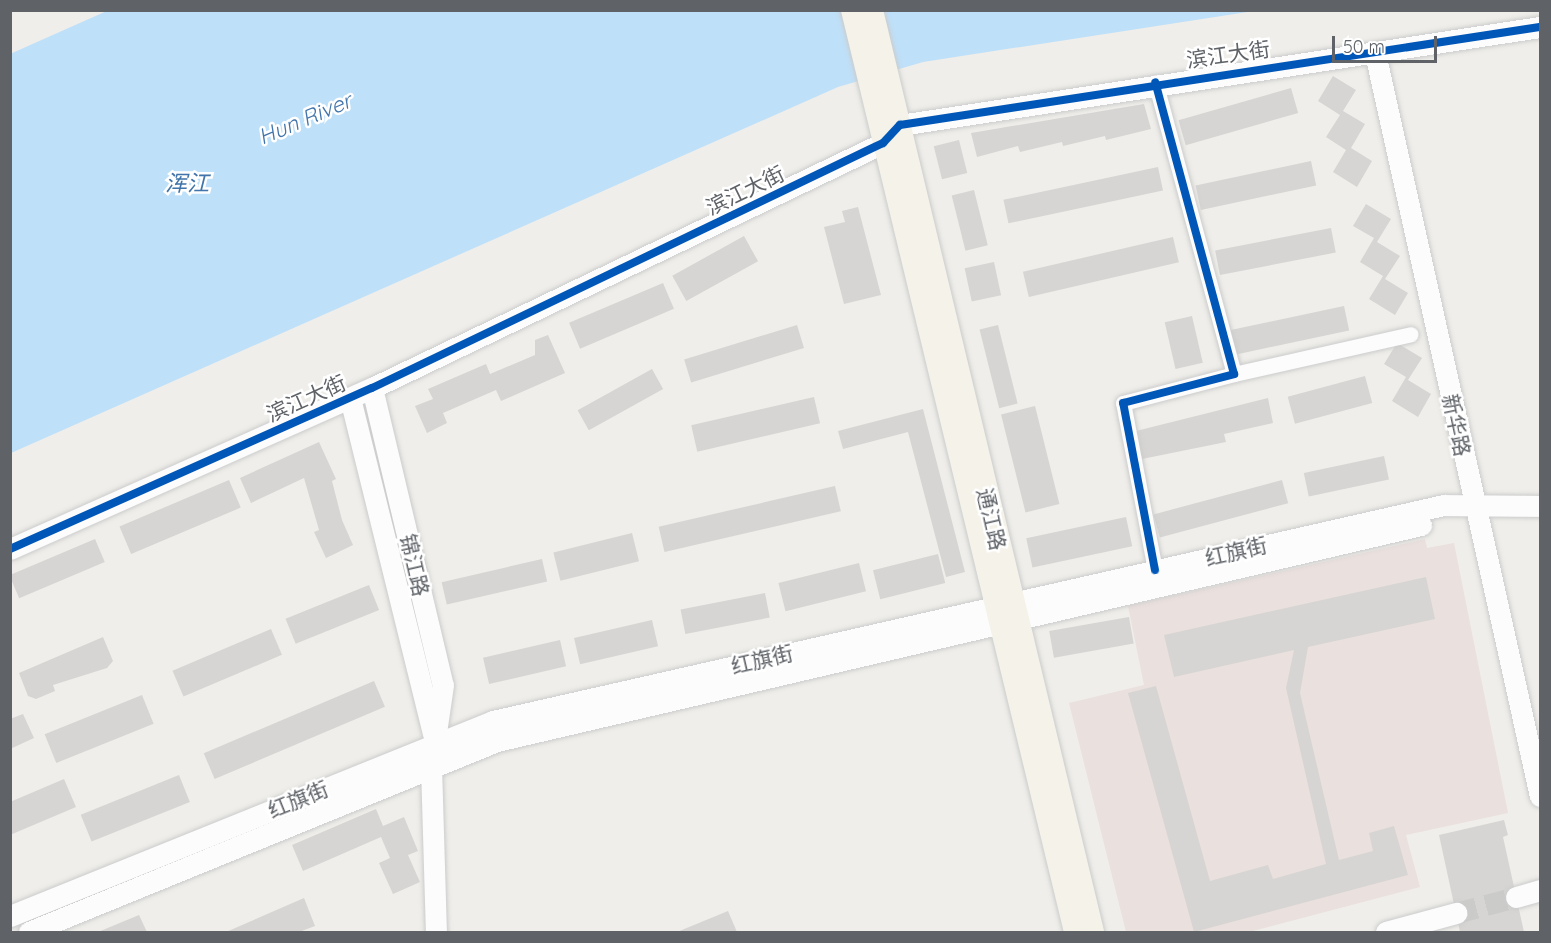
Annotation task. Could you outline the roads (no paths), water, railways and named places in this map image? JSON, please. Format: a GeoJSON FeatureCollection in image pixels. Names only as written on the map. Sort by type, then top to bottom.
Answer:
{"type":"FeatureCollection","features":[{"type":"Feature","properties":{"kind":"main road"},"geometry":{"type":"LineString","coordinates":[[852,10],[891,113]]}},
{"type":"Feature","properties":{"kind":"main road"},"geometry":{"type":"LineString","coordinates":[[872,10],[891,113]]}},
{"type":"Feature","properties":{"kind":"main road","name":"滨江大街"},"geometry":{"type":"LineString","coordinates":[[891,113],[1376,53],[1540,27]]}},
{"type":"Feature","properties":{"kind":"main road","name":"新华路"},"geometry":{"type":"LineString","coordinates":[[1376,53],[1474,506],[1536,760],[1540,796]]}},
{"type":"Feature","properties":{"kind":"main road","name":"通江路"},"geometry":{"type":"LineString","coordinates":[[891,113],[883,143],[1005,613],[1093,933]]}},
{"type":"Feature","properties":{"kind":"main road","name":"通江路"},"geometry":{"type":"LineString","coordinates":[[891,113],[1075,933]]}},
{"type":"Feature","properties":{"kind":"main road","name":"滨江大街"},"geometry":{"type":"LineString","coordinates":[[10,549],[372,388],[883,143]]}},
{"type":"Feature","properties":{"kind":"main road","name":"锦江路"},"geometry":{"type":"LineString","coordinates":[[372,388],[443,686],[431,766],[436,933]]}},
{"type":"Feature","properties":{"kind":"main road","name":"锦江路"},"geometry":{"type":"LineString","coordinates":[[350,398],[435,743]]}},
{"type":"Feature","properties":{"kind":"main road","name":"红旗街"},"geometry":{"type":"LineString","coordinates":[[10,916],[494,721],[1005,613],[1155,570],[1444,505],[1540,506]]}},
{"type":"Feature","properties":{"kind":"main road"},"geometry":{"type":"LineString","coordinates":[[29,933],[431,766],[497,741],[1005,613],[1449,518],[1474,506]]}},
{"type":"Feature","properties":{"kind":"main road"},"geometry":{"type":"LineString","coordinates":[[1516,897],[1540,890]]}},
{"type":"Feature","properties":{"kind":"main road"},"geometry":{"type":"LineString","coordinates":[[1386,933],[1456,913]]}},
{"type":"Feature","properties":{"kind":"street"},"geometry":{"type":"LineString","coordinates":[[1155,82],[1234,374]]}},
{"type":"Feature","properties":{"kind":"street"},"geometry":{"type":"LineString","coordinates":[[1155,570],[1123,403],[1234,374],[1411,334]]}},
{"type":"Feature","properties":{"kind":"water","name":"浑江"},"geometry":{"type":"Polygon","coordinates":[[[109,10],[1254,11],[923,62],[838,87],[11,453],[10,54],[109,10]]]}},
{"type":"Feature","properties":{"kind":"tunnel"},"geometry":{"type":"LineString","coordinates":[[1456,913],[1516,897]]}},
{"type":"Feature","properties":{"kind":"water label","name":"Hun River"},"geometry":{"type":"Point","coordinates":[305,119]}}]}
